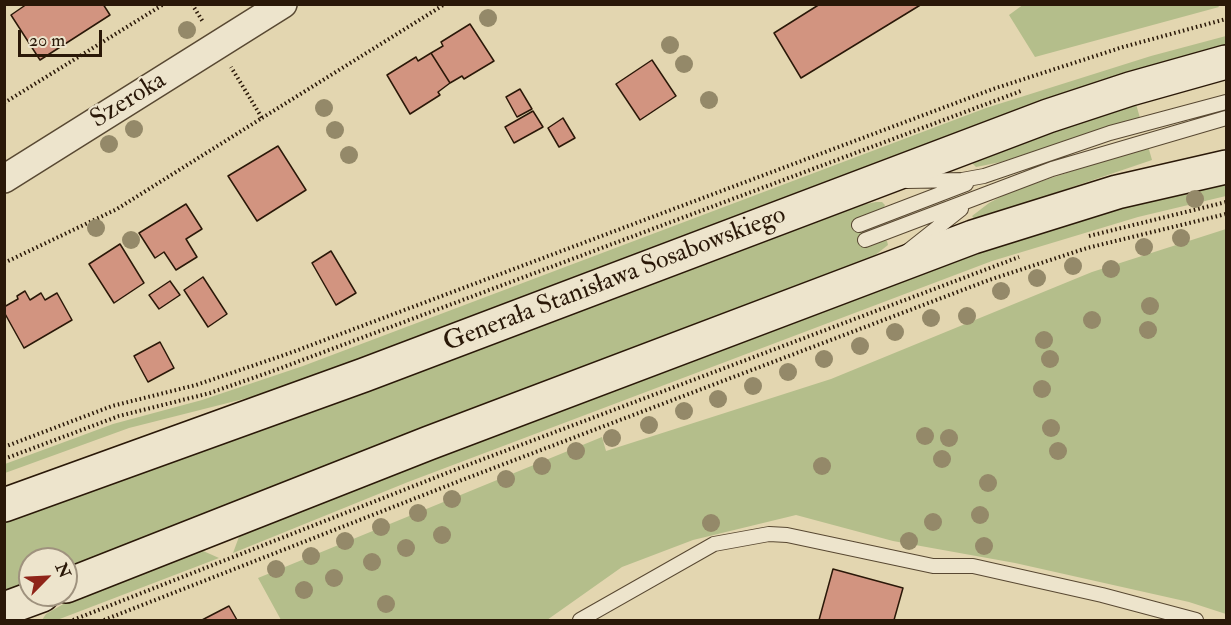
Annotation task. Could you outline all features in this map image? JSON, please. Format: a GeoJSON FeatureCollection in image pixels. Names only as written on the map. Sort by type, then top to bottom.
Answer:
{"type":"FeatureCollection","features":[{"type":"Feature","properties":{"kind":"main road","name":"Generała Stanisława Sosabowskiego"},"geometry":{"type":"LineString","coordinates":[[4,505],[401,361],[1058,113],[1227,62]]}},
{"type":"Feature","properties":{"kind":"main road"},"geometry":{"type":"LineString","coordinates":[[78,581],[429,443],[973,237],[1068,206],[1227,167]]}},
{"type":"Feature","properties":{"kind":"street","name":"Szeroka"},"geometry":{"type":"LineString","coordinates":[[4,179],[284,4]]}},
{"type":"Feature","properties":{"kind":"lane"},"geometry":{"type":"LineString","coordinates":[[859,225],[1013,166],[1110,133],[1227,102]]}},
{"type":"Feature","properties":{"kind":"lane"},"geometry":{"type":"LineString","coordinates":[[865,240],[1095,155],[1227,118]]}},
{"type":"Feature","properties":{"kind":"lane"},"geometry":{"type":"LineString","coordinates":[[838,196],[883,184],[968,179],[1013,166]]}},
{"type":"Feature","properties":{"kind":"lane"},"geometry":{"type":"LineString","coordinates":[[860,280],[897,259],[952,215],[1010,185]]}},
{"type":"Feature","properties":{"kind":"lane"},"geometry":{"type":"LineString","coordinates":[[580,621],[714,544],[769,534],[787,534],[933,566],[973,566],[1102,595],[1196,621]]}},
{"type":"Feature","properties":{"kind":"path"},"geometry":{"type":"LineString","coordinates":[[4,103],[164,4]]}},
{"type":"Feature","properties":{"kind":"path"},"geometry":{"type":"LineString","coordinates":[[192,4],[262,118]]}},
{"type":"Feature","properties":{"kind":"path"},"geometry":{"type":"LineString","coordinates":[[4,263],[117,209],[445,4]]}},
{"type":"Feature","properties":{"kind":"path"},"geometry":{"type":"LineString","coordinates":[[4,447],[120,404],[196,385],[290,353],[993,89],[1123,47],[1227,19]]}},
{"type":"Feature","properties":{"kind":"path"},"geometry":{"type":"LineString","coordinates":[[4,459],[119,416],[210,393],[309,358],[941,119],[1031,88]]}},
{"type":"Feature","properties":{"kind":"path"},"geometry":{"type":"LineString","coordinates":[[1084,237],[1227,202]]}},
{"type":"Feature","properties":{"kind":"path"},"geometry":{"type":"LineString","coordinates":[[104,621],[473,476],[989,280],[1087,248],[1227,214]]}},
{"type":"Feature","properties":{"kind":"path"},"geometry":{"type":"LineString","coordinates":[[73,621],[468,465],[1022,256]]}},
{"type":"Feature","properties":{"kind":"green space"},"geometry":{"type":"Polygon","coordinates":[[[1024,4],[1217,4],[1219,7],[1035,57],[1009,15],[1024,4]]]}},
{"type":"Feature","properties":{"kind":"green space"},"geometry":{"type":"Polygon","coordinates":[[[1226,36],[1226,51],[271,392],[129,428],[5,473],[5,464],[113,424],[202,400],[303,366],[986,108],[1151,56],[1226,36]]]}},
{"type":"Feature","properties":{"kind":"green space"},"geometry":{"type":"Polygon","coordinates":[[[1136,104],[1140,118],[1001,162],[976,167],[972,163],[1040,135],[1136,104]]]}},
{"type":"Feature","properties":{"kind":"green space"},"geometry":{"type":"Polygon","coordinates":[[[1148,146],[1152,160],[975,220],[972,216],[989,203],[1012,191],[1148,146]]]}},
{"type":"Feature","properties":{"kind":"green space"},"geometry":{"type":"Polygon","coordinates":[[[1226,182],[1226,196],[1138,217],[992,261],[408,482],[233,553],[240,534],[325,499],[988,247],[1068,221],[1226,182]]]}},
{"type":"Feature","properties":{"kind":"green space"},"geometry":{"type":"Polygon","coordinates":[[[876,202],[882,202],[885,205],[883,209],[857,219],[867,245],[887,241],[888,245],[869,260],[78,566],[78,547],[18,547],[18,588],[5,593],[5,519],[847,208],[876,202]]]}},
{"type":"Feature","properties":{"kind":"green space"},"geometry":{"type":"Polygon","coordinates":[[[1226,229],[1226,614],[1189,602],[1015,563],[893,541],[796,515],[693,540],[622,567],[547,620],[281,620],[258,578],[602,437],[606,451],[831,379],[1092,272],[1226,229]]]}},
{"type":"Feature","properties":{"kind":"green space"},"geometry":{"type":"Polygon","coordinates":[[[201,550],[219,558],[57,620],[42,620],[46,614],[58,607],[78,607],[78,597],[201,550]]]}},
{"type":"Feature","properties":{"kind":"building"},"geometry":{"type":"Polygon","coordinates":[[[27,4],[103,4],[110,15],[40,60],[11,15],[27,4]]]}},
{"type":"Feature","properties":{"kind":"building"},"geometry":{"type":"Polygon","coordinates":[[[820,4],[922,4],[801,78],[774,33],[820,4]]]}},
{"type":"Feature","properties":{"kind":"building"},"geometry":{"type":"Polygon","coordinates":[[[470,24],[494,61],[464,79],[462,76],[450,83],[431,53],[443,46],[441,42],[470,24]]]}},
{"type":"Feature","properties":{"kind":"building"},"geometry":{"type":"Polygon","coordinates":[[[431,53],[450,83],[438,92],[440,95],[410,114],[387,75],[416,57],[418,61],[431,53]]]}},
{"type":"Feature","properties":{"kind":"building"},"geometry":{"type":"Polygon","coordinates":[[[652,60],[676,96],[640,120],[616,84],[652,60]]]}},
{"type":"Feature","properties":{"kind":"building"},"geometry":{"type":"Polygon","coordinates":[[[520,89],[532,109],[517,117],[506,97],[520,89]]]}},
{"type":"Feature","properties":{"kind":"building"},"geometry":{"type":"Polygon","coordinates":[[[533,111],[543,127],[514,143],[505,127],[533,111]]]}},
{"type":"Feature","properties":{"kind":"building"},"geometry":{"type":"Polygon","coordinates":[[[563,118],[575,138],[559,147],[548,128],[563,118]]]}},
{"type":"Feature","properties":{"kind":"building"},"geometry":{"type":"Polygon","coordinates":[[[278,146],[306,190],[257,221],[228,176],[278,146]]]}},
{"type":"Feature","properties":{"kind":"building"},"geometry":{"type":"Polygon","coordinates":[[[186,204],[202,229],[186,239],[197,257],[176,270],[164,252],[155,258],[139,233],[186,204]]]}},
{"type":"Feature","properties":{"kind":"building"},"geometry":{"type":"Polygon","coordinates":[[[120,244],[144,283],[114,303],[89,264],[120,244]]]}},
{"type":"Feature","properties":{"kind":"building"},"geometry":{"type":"Polygon","coordinates":[[[331,251],[356,293],[336,305],[312,263],[331,251]]]}},
{"type":"Feature","properties":{"kind":"building"},"geometry":{"type":"Polygon","coordinates":[[[203,277],[227,314],[208,327],[184,290],[203,277]]]}},
{"type":"Feature","properties":{"kind":"building"},"geometry":{"type":"Polygon","coordinates":[[[170,281],[180,295],[159,309],[149,295],[170,281]]]}},
{"type":"Feature","properties":{"kind":"building"},"geometry":{"type":"Polygon","coordinates":[[[25,291],[30,300],[41,293],[45,300],[57,293],[72,320],[24,348],[4,312],[4,307],[18,299],[17,296],[25,291]]]}},
{"type":"Feature","properties":{"kind":"building"},"geometry":{"type":"Polygon","coordinates":[[[160,342],[174,368],[148,382],[134,356],[160,342]]]}},
{"type":"Feature","properties":{"kind":"building"},"geometry":{"type":"Polygon","coordinates":[[[833,569],[903,588],[894,620],[819,620],[833,569]]]}},
{"type":"Feature","properties":{"kind":"building"},"geometry":{"type":"Polygon","coordinates":[[[229,606],[237,620],[202,620],[229,606]]]}}]}
